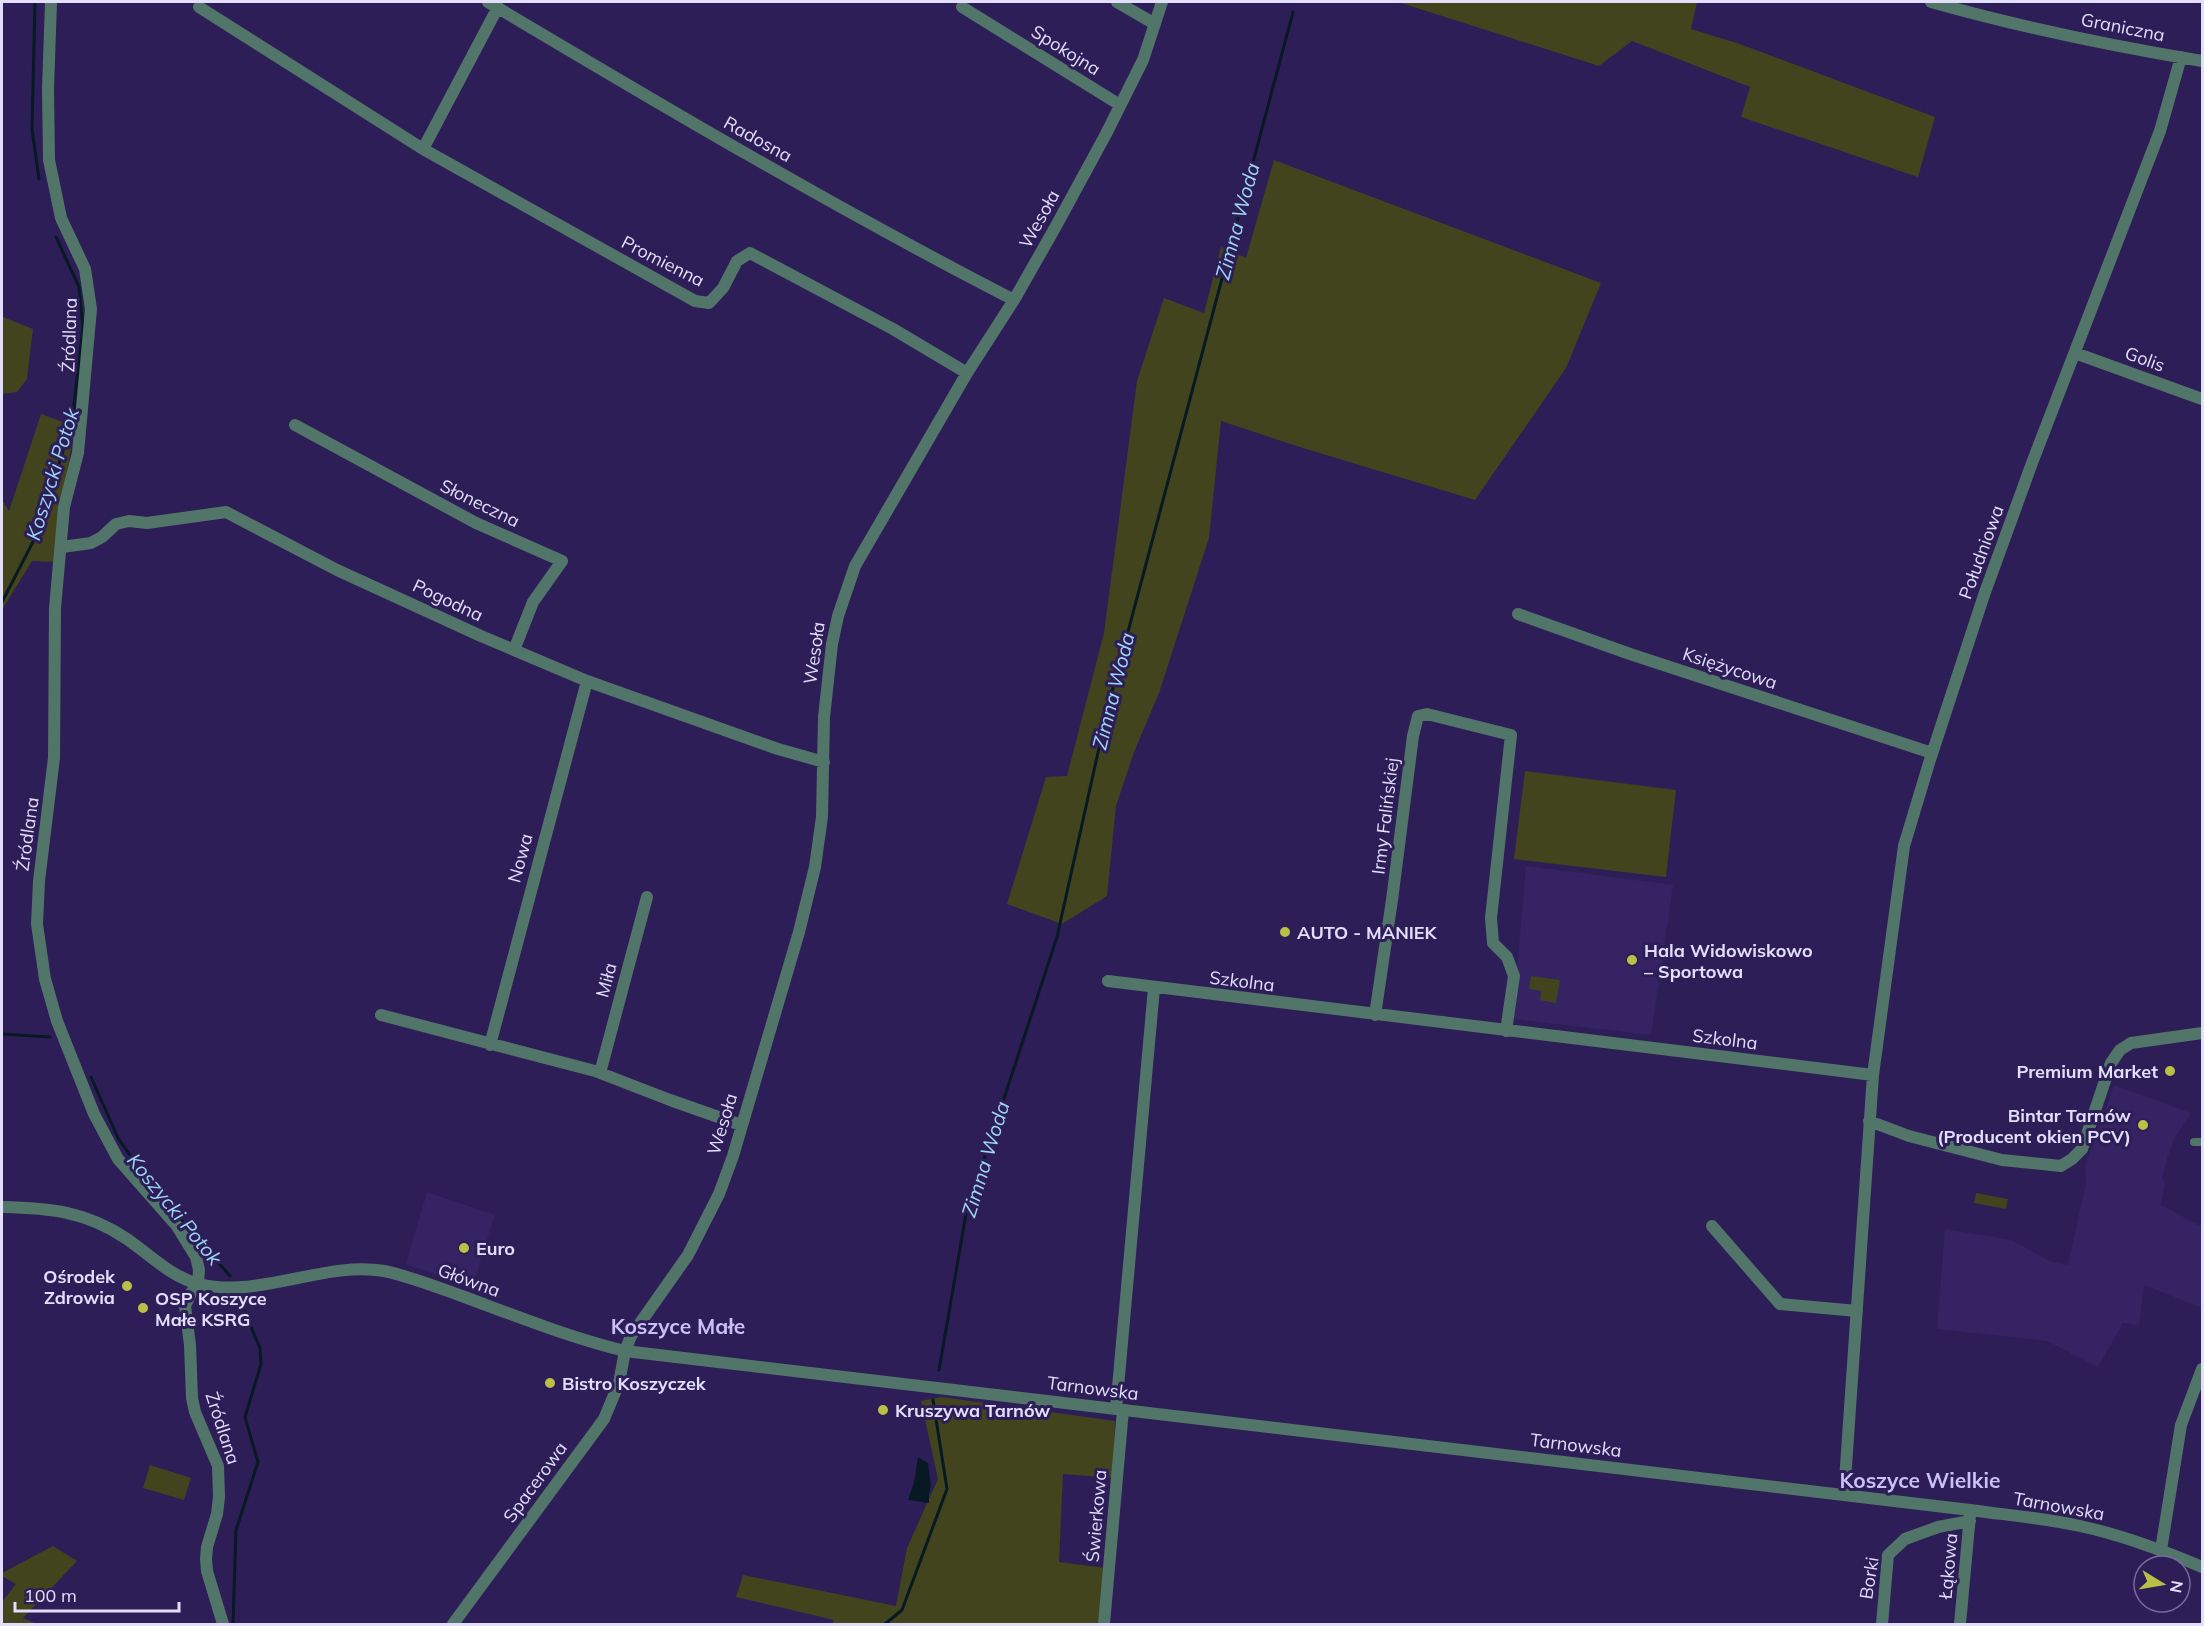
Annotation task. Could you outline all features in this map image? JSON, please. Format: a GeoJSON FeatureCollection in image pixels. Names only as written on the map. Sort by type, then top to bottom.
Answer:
{"type":"FeatureCollection","features":[{"type":"Feature","properties":{"kind":"street","name":"Źródlana"},"geometry":{"type":"LineString","coordinates":[[51,2],[48,89],[50,160],[61,218],[85,269],[91,309],[78,453],[64,507],[55,609],[54,758],[39,881],[37,924],[45,979],[57,1021],[94,1114],[118,1159],[177,1226],[196,1257],[199,1270],[198,1284],[185,1306],[190,1345],[192,1398],[195,1412],[219,1466],[217,1514],[207,1547],[206,1559],[207,1571],[223,1624]]}},
{"type":"Feature","properties":{"kind":"street"},"geometry":{"type":"LineString","coordinates":[[1117,2],[1155,24]]}},
{"type":"Feature","properties":{"kind":"street","name":"Wesoła"},"geometry":{"type":"LineString","coordinates":[[625,1350],[632,1336],[688,1255],[719,1194],[800,932],[815,867],[822,817],[824,717],[832,644],[838,615],[855,566],[967,373],[1014,300],[1056,226],[1143,60],[1162,2]]}},
{"type":"Feature","properties":{"kind":"street","name":"Graniczna"},"geometry":{"type":"LineString","coordinates":[[1931,2],[2014,24],[2202,61]]}},
{"type":"Feature","properties":{"kind":"street"},"geometry":{"type":"LineString","coordinates":[[423,149],[493,4]]}},
{"type":"Feature","properties":{"kind":"street","name":"Radosna"},"geometry":{"type":"LineString","coordinates":[[493,4],[687,119],[949,267],[1014,300]]}},
{"type":"Feature","properties":{"kind":"street","name":"Promienna"},"geometry":{"type":"LineString","coordinates":[[200,7],[423,149],[695,302],[709,303],[723,288],[737,261],[750,253],[893,329],[967,373]]}},
{"type":"Feature","properties":{"kind":"street","name":"Spokojna"},"geometry":{"type":"LineString","coordinates":[[962,7],[1120,105]]}},
{"type":"Feature","properties":{"kind":"street","name":"Południowa"},"geometry":{"type":"LineString","coordinates":[[1873,1075],[1904,846],[1932,753],[1984,595],[2032,463],[2160,131],[2181,57]]}},
{"type":"Feature","properties":{"kind":"street","name":"Golis"},"geometry":{"type":"LineString","coordinates":[[2075,353],[2202,399]]}},
{"type":"Feature","properties":{"kind":"street","name":"Słoneczna"},"geometry":{"type":"LineString","coordinates":[[295,425],[476,523],[562,561],[533,602],[514,650]]}},
{"type":"Feature","properties":{"kind":"street","name":"Pogodna"},"geometry":{"type":"LineString","coordinates":[[62,547],[91,543],[102,537],[116,524],[129,520],[147,524],[226,512],[337,570],[587,681],[778,749],[824,762]]}},
{"type":"Feature","properties":{"kind":"street","name":"Księżycowa"},"geometry":{"type":"LineString","coordinates":[[1518,614],[1630,654],[1932,753]]}},
{"type":"Feature","properties":{"kind":"street","name":"Nowa"},"geometry":{"type":"LineString","coordinates":[[490,1045],[587,681]]}},
{"type":"Feature","properties":{"kind":"street","name":"Irmy Falińskiej"},"geometry":{"type":"LineString","coordinates":[[1375,1015],[1413,736],[1418,716],[1427,714],[1511,735],[1491,918],[1493,943],[1507,957],[1514,976],[1506,1031]]}},
{"type":"Feature","properties":{"kind":"street","name":"Miła"},"geometry":{"type":"LineString","coordinates":[[600,1073],[647,897]]}},
{"type":"Feature","properties":{"kind":"street","name":"Szkolna"},"geometry":{"type":"LineString","coordinates":[[1108,981],[1873,1075]]}},
{"type":"Feature","properties":{"kind":"street"},"geometry":{"type":"LineString","coordinates":[[1120,1409],[1154,988]]}},
{"type":"Feature","properties":{"kind":"street"},"geometry":{"type":"LineString","coordinates":[[381,1015],[600,1073],[741,1125]]}},
{"type":"Feature","properties":{"kind":"street"},"geometry":{"type":"LineString","coordinates":[[1869,1121],[1909,1136],[2002,1160],[2061,1166],[2082,1149],[2111,1063],[2120,1050],[2131,1043],[2202,1033]]}},
{"type":"Feature","properties":{"kind":"street"},"geometry":{"type":"LineString","coordinates":[[1844,1495],[1873,1075]]}},
{"type":"Feature","properties":{"kind":"street","name":"Główna"},"geometry":{"type":"LineString","coordinates":[[2,1207],[54,1209],[92,1220],[126,1238],[172,1272],[198,1284],[240,1287],[353,1270],[382,1271],[408,1277],[555,1331],[625,1350],[939,1388]]}},
{"type":"Feature","properties":{"kind":"street"},"geometry":{"type":"LineString","coordinates":[[1712,1226],[1780,1304],[1857,1311]]}},
{"type":"Feature","properties":{"kind":"street","name":"Spacerowa"},"geometry":{"type":"LineString","coordinates":[[453,1624],[604,1419],[619,1383],[625,1350]]}},
{"type":"Feature","properties":{"kind":"street"},"geometry":{"type":"LineString","coordinates":[[2161,1550],[2181,1425],[2202,1369]]}},
{"type":"Feature","properties":{"kind":"street","name":"Tarnowska"},"geometry":{"type":"LineString","coordinates":[[939,1388],[1844,1495],[1970,1515],[2078,1526],[2115,1534],[2202,1567]]}},
{"type":"Feature","properties":{"kind":"street","name":"Świerkowa"},"geometry":{"type":"LineString","coordinates":[[1104,1624],[1120,1409]]}},
{"type":"Feature","properties":{"kind":"street","name":"Borki"},"geometry":{"type":"LineString","coordinates":[[1882,1624],[1888,1555],[1905,1539],[1970,1515]]}},
{"type":"Feature","properties":{"kind":"street","name":"Łąkowa"},"geometry":{"type":"LineString","coordinates":[[1960,1624],[1970,1515]]}},
{"type":"Feature","properties":{"kind":"shaded area"},"geometry":{"type":"Polygon","coordinates":[[[1526,866],[1673,885],[1651,1035],[1513,1019],[1526,866]]]}},
{"type":"Feature","properties":{"kind":"shaded area"},"geometry":{"type":"Polygon","coordinates":[[[2114,1085],[2191,1113],[2174,1139],[2168,1156],[2162,1179],[2165,1182],[2161,1205],[2202,1227],[2202,1308],[2144,1285],[2139,1325],[2123,1323],[2098,1367],[2047,1341],[1937,1329],[1945,1229],[2012,1240],[2049,1261],[2068,1265],[2086,1183],[2085,1166],[2114,1085]]]}},
{"type":"Feature","properties":{"kind":"shaded area"},"geometry":{"type":"Polygon","coordinates":[[[427,1192],[495,1215],[472,1287],[406,1264],[427,1192]]]}},
{"type":"Feature","properties":{"kind":"green space"},"geometry":{"type":"Polygon","coordinates":[[[1398,2],[1697,2],[1691,29],[1737,43],[1935,117],[1918,177],[1741,117],[1750,87],[1632,41],[1599,66],[1398,2]]]}},
{"type":"Feature","properties":{"kind":"green space"},"geometry":{"type":"Polygon","coordinates":[[[1274,160],[1601,283],[1566,368],[1475,500],[1221,421],[1209,538],[1159,693],[1134,752],[1116,806],[1107,896],[1062,924],[1007,904],[1046,777],[1067,776],[1104,633],[1137,381],[1164,298],[1204,313],[1221,247],[1246,258],[1274,160]]]}},
{"type":"Feature","properties":{"kind":"green space"},"geometry":{"type":"Polygon","coordinates":[[[2,314],[3,317],[33,329],[27,379],[17,392],[2,394],[2,314]]]}},
{"type":"Feature","properties":{"kind":"green space"},"geometry":{"type":"Polygon","coordinates":[[[41,414],[74,426],[55,562],[32,561],[2,610],[2,500],[9,511],[41,414]]]}},
{"type":"Feature","properties":{"kind":"green space"},"geometry":{"type":"Polygon","coordinates":[[[1525,771],[1676,790],[1666,877],[1514,859],[1525,771]]]}},
{"type":"Feature","properties":{"kind":"green space"},"geometry":{"type":"Polygon","coordinates":[[[1531,976],[1560,980],[1556,1003],[1540,1000],[1541,991],[1529,989],[1531,976]]]}},
{"type":"Feature","properties":{"kind":"green space"},"geometry":{"type":"Polygon","coordinates":[[[1976,1193],[2008,1199],[2006,1209],[1974,1203],[1976,1193]]]}},
{"type":"Feature","properties":{"kind":"green space"},"geometry":{"type":"Polygon","coordinates":[[[941,1397],[1115,1421],[1113,1478],[1063,1474],[1059,1562],[1106,1568],[1105,1624],[832,1624],[834,1620],[736,1597],[743,1575],[896,1606],[907,1548],[938,1479],[921,1401],[941,1397]]]}},
{"type":"Feature","properties":{"kind":"green space"},"geometry":{"type":"Polygon","coordinates":[[[150,1465],[191,1478],[184,1500],[143,1488],[150,1465]]]}},
{"type":"Feature","properties":{"kind":"green space"},"geometry":{"type":"Polygon","coordinates":[[[53,1546],[77,1561],[23,1618],[37,1624],[2,1624],[2,1602],[16,1584],[2,1576],[2,1573],[53,1546]]]}},
{"type":"Feature","properties":{"kind":"water"},"geometry":{"type":"Polygon","coordinates":[[[918,1457],[928,1463],[931,1486],[929,1503],[908,1500],[918,1457]]]}},
{"type":"Feature","properties":{"kind":"waterway","name":"Koszycki Potok"},"geometry":{"type":"LineString","coordinates":[[35,2],[32,129],[39,179]]}},
{"type":"Feature","properties":{"kind":"waterway","name":"Zimna Woda"},"geometry":{"type":"LineString","coordinates":[[939,1370],[966,1214],[1057,937],[1109,703],[1293,12]]}},
{"type":"Feature","properties":{"kind":"waterway","name":"Koszycki Potok"},"geometry":{"type":"LineString","coordinates":[[2,602],[37,534],[72,422],[83,327],[79,287],[56,237]]}},
{"type":"Feature","properties":{"kind":"waterway","name":"Koszycki Potok"},"geometry":{"type":"LineString","coordinates":[[2,1034],[50,1037]]}},
{"type":"Feature","properties":{"kind":"waterway","name":"Koszycki Potok"},"geometry":{"type":"LineString","coordinates":[[91,1077],[118,1138],[151,1185],[230,1276]]}},
{"type":"Feature","properties":{"kind":"waterway","name":"Koszycki Potok"},"geometry":{"type":"LineString","coordinates":[[233,1624],[236,1530],[258,1462],[245,1417],[261,1364],[260,1348],[240,1301]]}},
{"type":"Feature","properties":{"kind":"waterway","name":"Zimna Woda"},"geometry":{"type":"LineString","coordinates":[[885,1624],[902,1610],[947,1489],[933,1400]]}},
{"type":"Feature","properties":{"kind":"place","name":"AUTO - MANIEK"},"geometry":{"type":"Point","coordinates":[1285,932]}},
{"type":"Feature","properties":{"kind":"place","name":"Hala Widowiskowo – Sportowa"},"geometry":{"type":"Point","coordinates":[1632,960]}},
{"type":"Feature","properties":{"kind":"place","name":"Premium Market"},"geometry":{"type":"Point","coordinates":[2170,1071]}},
{"type":"Feature","properties":{"kind":"place","name":"Bintar Tarnów (Producent okien PCV)"},"geometry":{"type":"Point","coordinates":[2143,1125]}},
{"type":"Feature","properties":{"kind":"place","name":"Euro"},"geometry":{"type":"Point","coordinates":[464,1248]}},
{"type":"Feature","properties":{"kind":"place","name":"Ośrodek Zdrowia"},"geometry":{"type":"Point","coordinates":[127,1286]}},
{"type":"Feature","properties":{"kind":"place","name":"OSP Koszyce Małe KSRG"},"geometry":{"type":"Point","coordinates":[143,1308]}},
{"type":"Feature","properties":{"kind":"place","name":"Bistro Koszyczek"},"geometry":{"type":"Point","coordinates":[550,1383]}},
{"type":"Feature","properties":{"kind":"place","name":"Kruszywa Tarnów"},"geometry":{"type":"Point","coordinates":[883,1410]}},
{"type":"Feature","properties":{"kind":"district","name":"Koszyce Małe"},"geometry":{"type":"Point","coordinates":[678,1326]}},
{"type":"Feature","properties":{"kind":"district","name":"Koszyce Wielkie"},"geometry":{"type":"Point","coordinates":[1920,1480]}}]}
